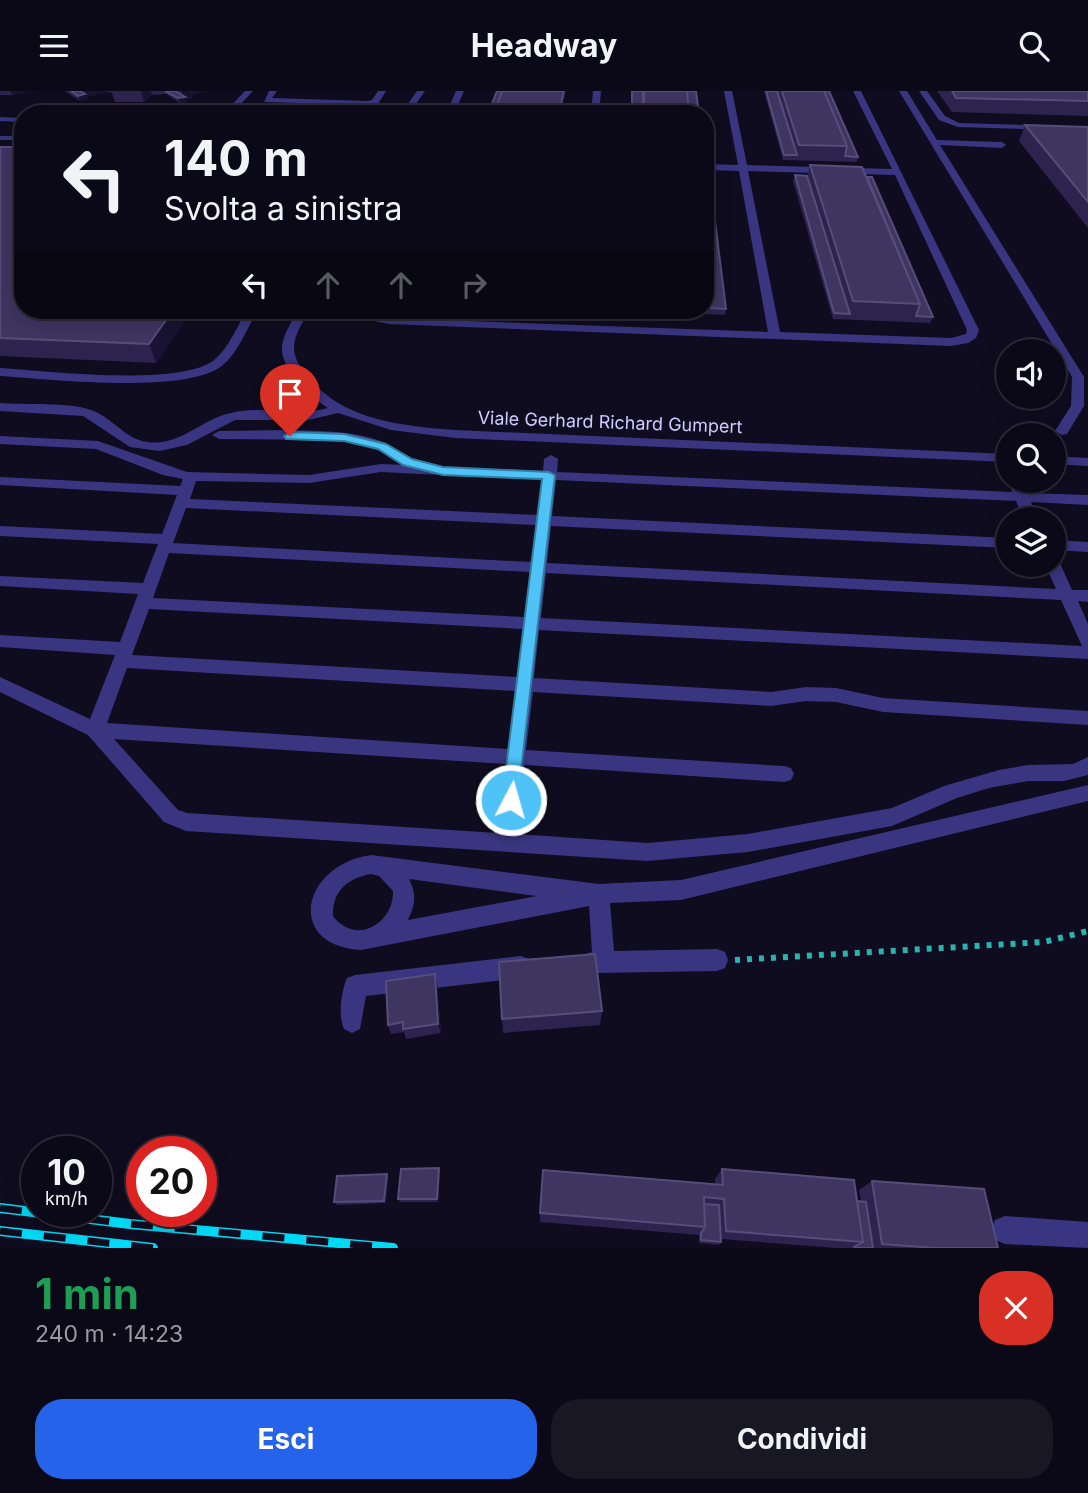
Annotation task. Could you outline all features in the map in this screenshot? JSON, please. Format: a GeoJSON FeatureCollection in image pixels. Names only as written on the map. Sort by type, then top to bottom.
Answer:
{"type":"FeatureCollection","features":[{"type":"Feature","properties":{"kind":"street"},"geometry":{"type":"LineString","coordinates":[[235,105],[249,91]]}},
{"type":"Feature","properties":{"kind":"street"},"geometry":{"type":"LineString","coordinates":[[274,91],[267,100],[361,103],[374,102],[382,91]]}},
{"type":"Feature","properties":{"kind":"street"},"geometry":{"type":"LineString","coordinates":[[728,91],[775,336]]}},
{"type":"Feature","properties":{"kind":"street"},"geometry":{"type":"LineString","coordinates":[[378,319],[570,323],[775,336],[964,341],[972,336],[973,330],[857,91]]}},
{"type":"Feature","properties":{"kind":"street"},"geometry":{"type":"LineString","coordinates":[[904,91],[1078,377],[1081,401],[1078,411],[1066,426]]}},
{"type":"Feature","properties":{"kind":"street"},"geometry":{"type":"LineString","coordinates":[[923,91],[943,118],[958,125],[1088,129]]}},
{"type":"Feature","properties":{"kind":"street"},"geometry":{"type":"LineString","coordinates":[[935,142],[1002,145]]}},
{"type":"Feature","properties":{"kind":"street"},"geometry":{"type":"LineString","coordinates":[[714,167],[898,172]]}},
{"type":"Feature","properties":{"kind":"street"},"geometry":{"type":"LineString","coordinates":[[0,372],[126,377],[180,375],[201,371],[220,360],[246,319]]}},
{"type":"Feature","properties":{"kind":"street","name":"Viale Gerhard Richard Gumpert"},"geometry":{"type":"LineString","coordinates":[[300,319],[289,341],[289,355],[311,389],[339,409],[383,425],[446,434],[996,457]]}},
{"type":"Feature","properties":{"kind":"street"},"geometry":{"type":"LineString","coordinates":[[0,407],[85,412],[98,417],[127,441],[157,447],[185,442],[220,420],[234,416],[306,416],[339,409]]}},
{"type":"Feature","properties":{"kind":"street"},"geometry":{"type":"LineString","coordinates":[[219,435],[338,437],[382,447],[408,462],[443,471]]}},
{"type":"Feature","properties":{"kind":"street"},"geometry":{"type":"LineString","coordinates":[[0,440],[98,445],[167,472],[186,490],[324,477],[373,468],[443,471],[550,467],[996,489]]}},
{"type":"Feature","properties":{"kind":"street"},"geometry":{"type":"LineString","coordinates":[[324,477],[393,453]]}},
{"type":"Feature","properties":{"kind":"street"},"geometry":{"type":"LineString","coordinates":[[1066,461],[1088,462]]}},
{"type":"Feature","properties":{"kind":"street"},"geometry":{"type":"LineString","coordinates":[[506,844],[550,467]]}},
{"type":"Feature","properties":{"kind":"street"},"geometry":{"type":"LineString","coordinates":[[0,481],[186,490],[544,520],[996,542]]}},
{"type":"Feature","properties":{"kind":"street"},"geometry":{"type":"LineString","coordinates":[[95,730],[186,490]]}},
{"type":"Feature","properties":{"kind":"street"},"geometry":{"type":"LineString","coordinates":[[1039,493],[1088,500]]}},
{"type":"Feature","properties":{"kind":"street"},"geometry":{"type":"LineString","coordinates":[[0,531],[538,568],[1088,596]]}},
{"type":"Feature","properties":{"kind":"street"},"geometry":{"type":"LineString","coordinates":[[1066,546],[1088,547]]}},
{"type":"Feature","properties":{"kind":"street"},"geometry":{"type":"LineString","coordinates":[[1058,577],[1088,642]]}},
{"type":"Feature","properties":{"kind":"street"},"geometry":{"type":"LineString","coordinates":[[0,581],[146,596],[531,624],[1088,653]]}},
{"type":"Feature","properties":{"kind":"street"},"geometry":{"type":"LineString","coordinates":[[0,641],[123,655],[524,684],[771,699],[806,694],[836,695],[883,705],[1088,718]]}},
{"type":"Feature","properties":{"kind":"street"},"geometry":{"type":"LineString","coordinates":[[0,684],[95,730],[177,820],[647,852],[715,848],[908,814],[941,796],[980,783],[1023,773],[1070,772],[1088,765]]}},
{"type":"Feature","properties":{"kind":"street"},"geometry":{"type":"LineString","coordinates":[[95,730],[784,774]]}},
{"type":"Feature","properties":{"kind":"street"},"geometry":{"type":"LineString","coordinates":[[599,894],[367,865],[342,874],[325,894],[322,906],[323,918],[329,929],[339,937],[366,941],[599,894],[681,890],[1088,793]]}},
{"type":"Feature","properties":{"kind":"street"},"geometry":{"type":"LineString","coordinates":[[380,866],[391,871],[400,880],[406,903],[393,928],[381,936]]}},
{"type":"Feature","properties":{"kind":"street"},"geometry":{"type":"LineString","coordinates":[[599,894],[604,961]]}},
{"type":"Feature","properties":{"kind":"street"},"geometry":{"type":"LineString","coordinates":[[568,964],[717,960]]}},
{"type":"Feature","properties":{"kind":"street"},"geometry":{"type":"LineString","coordinates":[[352,1021],[355,986],[543,966]]}},
{"type":"Feature","properties":{"kind":"street"},"geometry":{"type":"LineString","coordinates":[[1005,1230],[1088,1236]]}},
{"type":"Feature","properties":{"kind":"path"},"geometry":{"type":"LineString","coordinates":[[717,960],[850,955],[1044,942],[1088,931]]}},
{"type":"Feature","properties":{"kind":"building"},"geometry":{"type":"Polygon","coordinates":[[[71,91],[80,91],[85,94],[78,96],[71,91]]]}},
{"type":"Feature","properties":{"kind":"building"},"geometry":{"type":"Polygon","coordinates":[[[165,91],[175,91],[185,97],[178,98],[165,91]]]}},
{"type":"Feature","properties":{"kind":"building"},"geometry":{"type":"Polygon","coordinates":[[[497,91],[502,91],[497,105],[492,105],[497,91]]]}},
{"type":"Feature","properties":{"kind":"building"},"geometry":{"type":"Polygon","coordinates":[[[502,91],[564,91],[561,105],[497,105],[502,91]]]}},
{"type":"Feature","properties":{"kind":"building"},"geometry":{"type":"Polygon","coordinates":[[[632,91],[643,91],[643,105],[632,105],[632,91]]]}},
{"type":"Feature","properties":{"kind":"building"},"geometry":{"type":"Polygon","coordinates":[[[644,91],[687,91],[688,105],[644,105],[644,91]]]}},
{"type":"Feature","properties":{"kind":"building"},"geometry":{"type":"Polygon","coordinates":[[[687,91],[696,91],[698,105],[688,105],[687,91]]]}},
{"type":"Feature","properties":{"kind":"building"},"geometry":{"type":"Polygon","coordinates":[[[766,91],[777,91],[797,155],[784,155],[766,91]]]}},
{"type":"Feature","properties":{"kind":"building"},"geometry":{"type":"Polygon","coordinates":[[[782,91],[824,91],[847,146],[799,145],[782,91]]]}},
{"type":"Feature","properties":{"kind":"building"},"geometry":{"type":"Polygon","coordinates":[[[824,91],[829,91],[858,157],[845,156],[847,146],[824,91]]]}},
{"type":"Feature","properties":{"kind":"building"},"geometry":{"type":"Polygon","coordinates":[[[952,91],[1088,91],[1088,101],[956,98],[952,91]]]}},
{"type":"Feature","properties":{"kind":"building"},"geometry":{"type":"Polygon","coordinates":[[[1025,125],[1088,127],[1088,202],[1025,125]]]}},
{"type":"Feature","properties":{"kind":"building"},"geometry":{"type":"Polygon","coordinates":[[[0,147],[14,147],[14,319],[167,319],[149,344],[0,338],[0,147]]]}},
{"type":"Feature","properties":{"kind":"building"},"geometry":{"type":"Polygon","coordinates":[[[810,165],[862,167],[920,304],[853,301],[810,165]]]}},
{"type":"Feature","properties":{"kind":"building"},"geometry":{"type":"Polygon","coordinates":[[[795,175],[807,176],[850,314],[834,313],[795,175]]]}},
{"type":"Feature","properties":{"kind":"building"},"geometry":{"type":"Polygon","coordinates":[[[867,177],[872,177],[933,317],[916,316],[920,304],[867,177]]]}},
{"type":"Feature","properties":{"kind":"building"},"geometry":{"type":"Polygon","coordinates":[[[714,213],[726,309],[714,308],[714,213]]]}},
{"type":"Feature","properties":{"kind":"building"},"geometry":{"type":"Polygon","coordinates":[[[595,954],[602,1011],[502,1019],[499,962],[595,954]]]}},
{"type":"Feature","properties":{"kind":"building"},"geometry":{"type":"Polygon","coordinates":[[[435,974],[438,1024],[403,1029],[403,1022],[388,1025],[386,981],[435,974]]]}},
{"type":"Feature","properties":{"kind":"building"},"geometry":{"type":"Polygon","coordinates":[[[439,1168],[437,1199],[398,1199],[401,1169],[439,1168]]]}},
{"type":"Feature","properties":{"kind":"building"},"geometry":{"type":"Polygon","coordinates":[[[722,1169],[854,1180],[863,1242],[726,1231],[724,1199],[704,1197],[705,1227],[540,1213],[543,1170],[723,1185],[722,1169]]]}},
{"type":"Feature","properties":{"kind":"building"},"geometry":{"type":"Polygon","coordinates":[[[387,1174],[384,1201],[334,1202],[337,1176],[387,1174]]]}},
{"type":"Feature","properties":{"kind":"building"},"geometry":{"type":"Polygon","coordinates":[[[872,1181],[984,1189],[998,1248],[935,1248],[882,1244],[872,1181]]]}},
{"type":"Feature","properties":{"kind":"building"},"geometry":{"type":"Polygon","coordinates":[[[857,1201],[866,1202],[873,1248],[854,1248],[863,1242],[857,1201]]]}},
{"type":"Feature","properties":{"kind":"building"},"geometry":{"type":"Polygon","coordinates":[[[704,1204],[719,1205],[721,1242],[701,1240],[705,1227],[704,1204]]]}},
{"type":"Feature","properties":{"kind":"railway"},"geometry":{"type":"LineString","coordinates":[[0,1208],[130,1224],[393,1248]]}},
{"type":"Feature","properties":{"kind":"railway"},"geometry":{"type":"LineString","coordinates":[[0,1231],[153,1248]]}},
{"type":"Feature","properties":{"kind":"route"},"geometry":{"type":"LineString","coordinates":[[290,436],[344,438],[382,447],[408,462],[443,471],[549,475],[511,800]]}}]}
